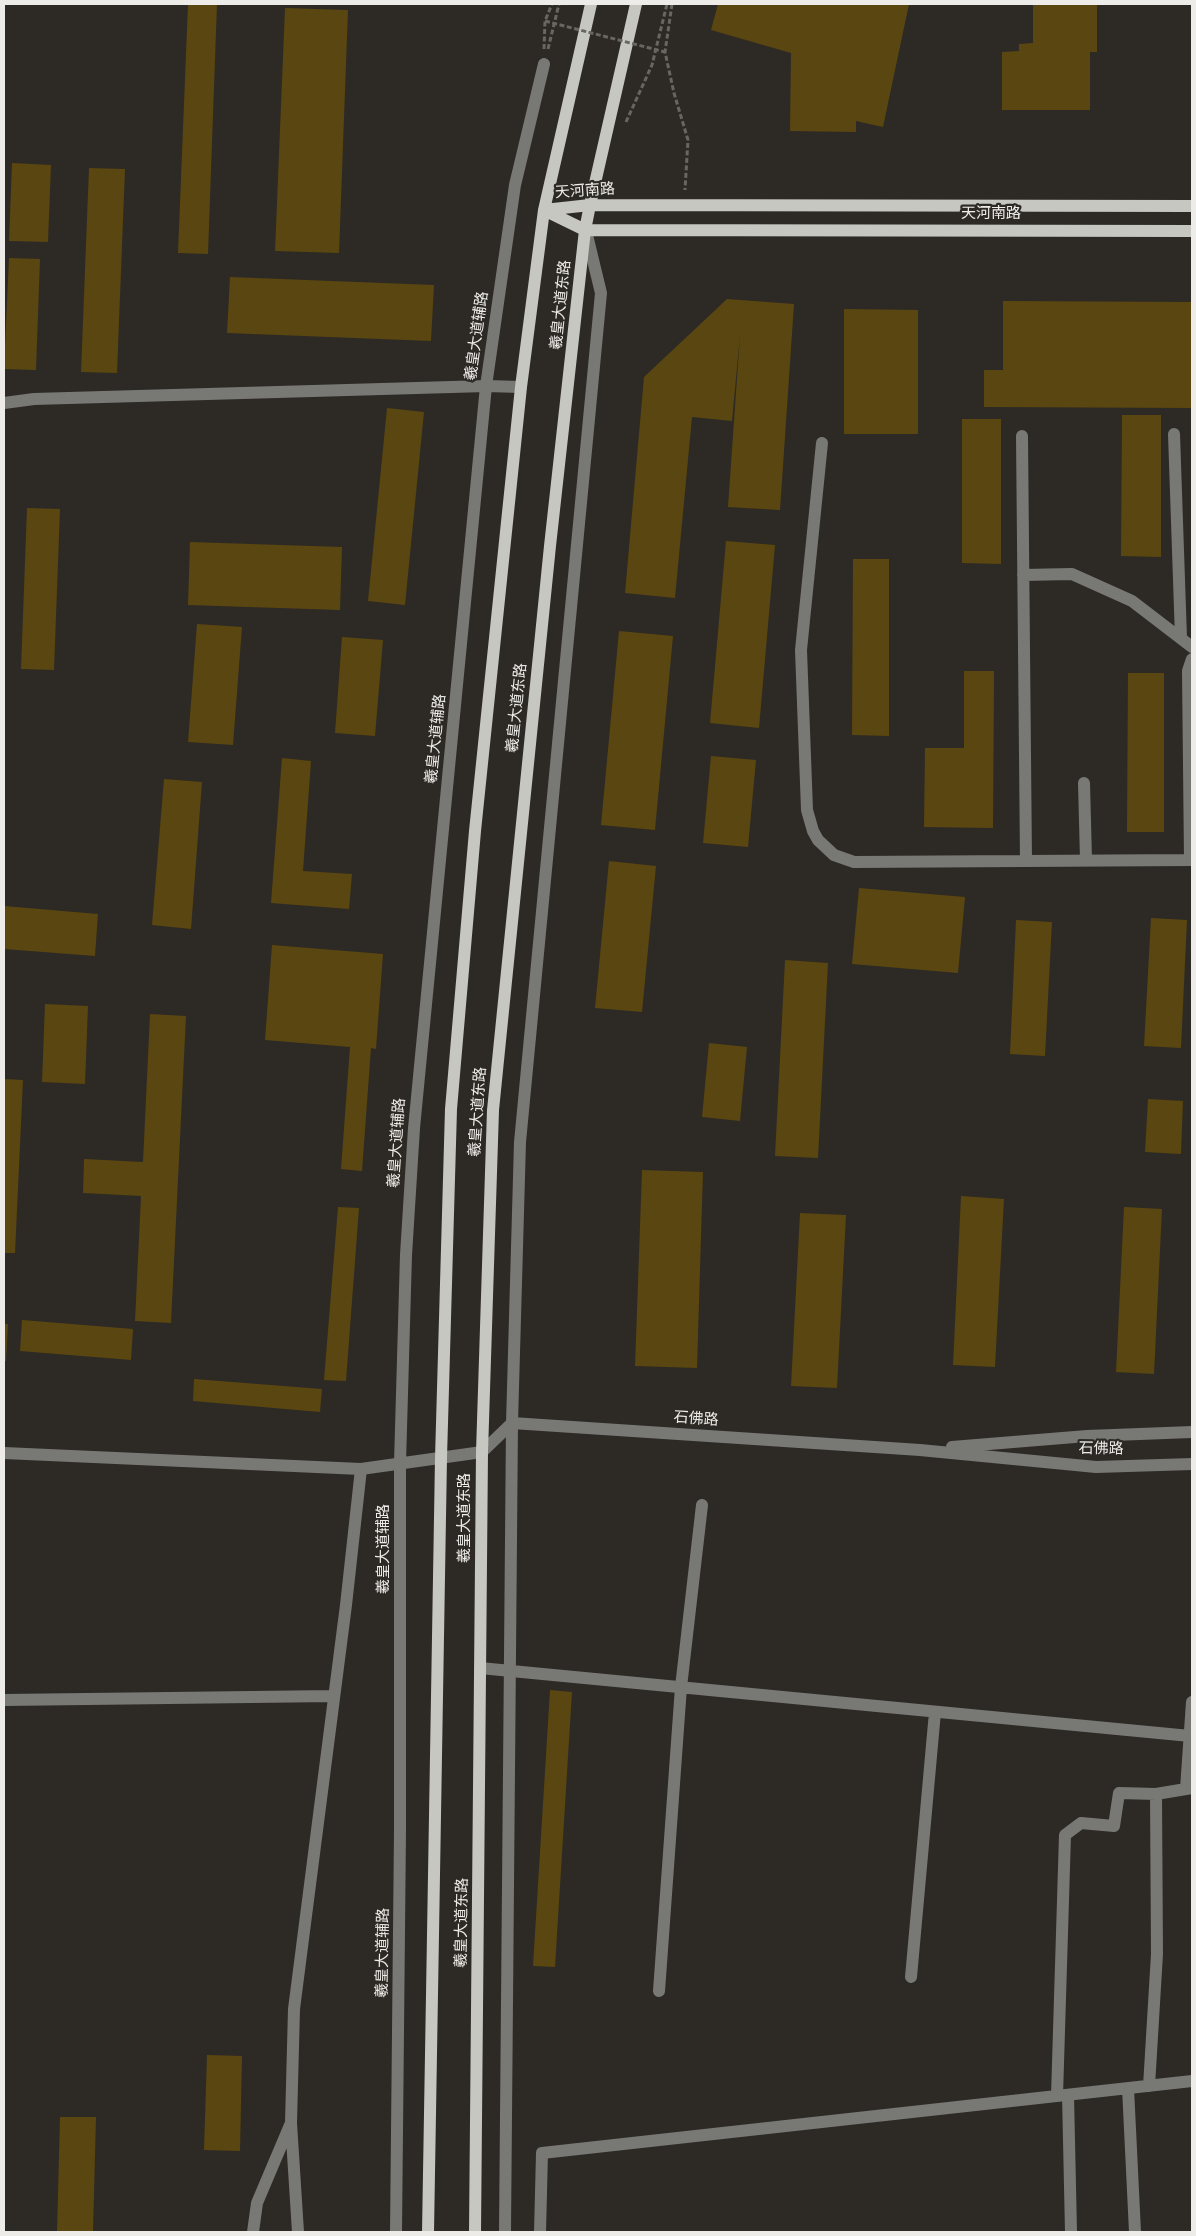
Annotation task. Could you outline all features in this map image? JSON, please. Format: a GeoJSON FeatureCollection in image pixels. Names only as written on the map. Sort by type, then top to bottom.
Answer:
{"type":"FeatureCollection","features":[{"type":"Feature","properties":{"kind":"main road","name":"羲皇大道东路"},"geometry":{"type":"LineString","coordinates":[[428,2232],[441,1458],[451,1109],[475,831],[521,388],[544,210],[591,4]]}},
{"type":"Feature","properties":{"kind":"main road","name":"羲皇大道东路"},"geometry":{"type":"LineString","coordinates":[[475,2232],[482,1452],[493,1110],[550,546],[586,230],[636,4]]}},
{"type":"Feature","properties":{"kind":"main road","name":"天河南路"},"geometry":{"type":"LineString","coordinates":[[544,210],[590,205],[1192,206]]}},
{"type":"Feature","properties":{"kind":"main road","name":"天河南路"},"geometry":{"type":"LineString","coordinates":[[544,210],[586,230],[1192,231]]}},
{"type":"Feature","properties":{"kind":"street","name":"羲皇大道辅路"},"geometry":{"type":"LineString","coordinates":[[396,2232],[400,1830],[400,1463],[406,1255],[414,1128],[486,386],[515,185],[544,64]]}},
{"type":"Feature","properties":{"kind":"street"},"geometry":{"type":"LineString","coordinates":[[506,2232],[512,1423],[520,1142],[601,292],[586,230]]}},
{"type":"Feature","properties":{"kind":"street"},"geometry":{"type":"LineString","coordinates":[[4,403],[34,399],[486,386],[521,388]]}},
{"type":"Feature","properties":{"kind":"street"},"geometry":{"type":"LineString","coordinates":[[1174,434],[1181,638]]}},
{"type":"Feature","properties":{"kind":"street"},"geometry":{"type":"LineString","coordinates":[[1022,436],[1026,861]]}},
{"type":"Feature","properties":{"kind":"street"},"geometry":{"type":"LineString","coordinates":[[822,443],[801,650],[807,810],[813,831],[818,840],[834,855],[854,862],[1191,860],[1188,671],[1192,659]]}},
{"type":"Feature","properties":{"kind":"street"},"geometry":{"type":"LineString","coordinates":[[1023,576],[1072,574],[1132,601],[1192,647]]}},
{"type":"Feature","properties":{"kind":"street"},"geometry":{"type":"LineString","coordinates":[[1084,783],[1086,860]]}},
{"type":"Feature","properties":{"kind":"street"},"geometry":{"type":"LineString","coordinates":[[4,1453],[361,1469],[482,1452],[512,1423]]}},
{"type":"Feature","properties":{"kind":"street","name":"石佛路"},"geometry":{"type":"LineString","coordinates":[[512,1423],[920,1450],[1096,1467],[1192,1464]]}},
{"type":"Feature","properties":{"kind":"street","name":"石佛路"},"geometry":{"type":"LineString","coordinates":[[920,1450],[1087,1436],[1192,1432]]}},
{"type":"Feature","properties":{"kind":"street"},"geometry":{"type":"LineString","coordinates":[[298,2232],[291,2123],[294,2009],[361,1469]]}},
{"type":"Feature","properties":{"kind":"street"},"geometry":{"type":"LineString","coordinates":[[659,1991],[681,1687],[702,1506]]}},
{"type":"Feature","properties":{"kind":"street"},"geometry":{"type":"LineString","coordinates":[[480,1668],[1190,1736]]}},
{"type":"Feature","properties":{"kind":"street"},"geometry":{"type":"LineString","coordinates":[[4,1700],[334,1696]]}},
{"type":"Feature","properties":{"kind":"street"},"geometry":{"type":"LineString","coordinates":[[1071,2232],[1063,2096],[1065,1835],[1081,1822],[1114,1826],[1118,1793],[1156,1794],[1189,1788],[1192,1702]]}},
{"type":"Feature","properties":{"kind":"street"},"geometry":{"type":"LineString","coordinates":[[911,1977],[935,1712]]}},
{"type":"Feature","properties":{"kind":"street"},"geometry":{"type":"LineString","coordinates":[[1149,2086],[1157,1954],[1156,1794]]}},
{"type":"Feature","properties":{"kind":"street"},"geometry":{"type":"LineString","coordinates":[[540,2232],[542,2153],[1192,2081]]}},
{"type":"Feature","properties":{"kind":"street"},"geometry":{"type":"LineString","coordinates":[[1128,2088],[1135,2232]]}},
{"type":"Feature","properties":{"kind":"street"},"geometry":{"type":"LineString","coordinates":[[253,2232],[257,2203],[291,2123]]}},
{"type":"Feature","properties":{"kind":"path"},"geometry":{"type":"LineString","coordinates":[[544,64],[545,21],[552,4]]}},
{"type":"Feature","properties":{"kind":"path"},"geometry":{"type":"LineString","coordinates":[[544,64],[559,4]]}},
{"type":"Feature","properties":{"kind":"path"},"geometry":{"type":"LineString","coordinates":[[624,126],[652,65],[667,4]]}},
{"type":"Feature","properties":{"kind":"path"},"geometry":{"type":"LineString","coordinates":[[672,4],[666,52],[674,93],[688,140],[685,205]]}},
{"type":"Feature","properties":{"kind":"path"},"geometry":{"type":"LineString","coordinates":[[545,21],[666,52]]}},
{"type":"Feature","properties":{"kind":"building"},"geometry":{"type":"Polygon","coordinates":[[[188,4],[217,4],[208,254],[178,253],[188,4]]]}},
{"type":"Feature","properties":{"kind":"building"},"geometry":{"type":"Polygon","coordinates":[[[718,4],[909,4],[883,127],[856,121],[856,132],[790,131],[791,53],[711,30],[718,4]]]}},
{"type":"Feature","properties":{"kind":"building"},"geometry":{"type":"Polygon","coordinates":[[[1033,4],[1097,4],[1097,52],[1090,52],[1090,110],[1002,110],[1002,52],[1019,51],[1019,44],[1033,43],[1033,4]]]}},
{"type":"Feature","properties":{"kind":"building"},"geometry":{"type":"Polygon","coordinates":[[[285,8],[348,10],[339,253],[275,251],[285,8]]]}},
{"type":"Feature","properties":{"kind":"building"},"geometry":{"type":"Polygon","coordinates":[[[12,163],[51,165],[48,242],[9,241],[12,163]]]}},
{"type":"Feature","properties":{"kind":"building"},"geometry":{"type":"Polygon","coordinates":[[[89,168],[125,169],[117,373],[81,372],[89,168]]]}},
{"type":"Feature","properties":{"kind":"building"},"geometry":{"type":"Polygon","coordinates":[[[9,258],[40,259],[36,370],[4,369],[9,258]]]}},
{"type":"Feature","properties":{"kind":"building"},"geometry":{"type":"Polygon","coordinates":[[[230,277],[434,285],[431,341],[227,333],[230,277]]]}},
{"type":"Feature","properties":{"kind":"building"},"geometry":{"type":"Polygon","coordinates":[[[727,299],[794,304],[780,510],[728,507],[740,335],[732,421],[692,417],[675,598],[625,593],[644,377],[727,299]]]}},
{"type":"Feature","properties":{"kind":"building"},"geometry":{"type":"Polygon","coordinates":[[[1003,301],[1192,302],[1192,408],[984,407],[984,370],[1003,370],[1003,301]]]}},
{"type":"Feature","properties":{"kind":"building"},"geometry":{"type":"Polygon","coordinates":[[[844,309],[918,310],[918,434],[844,434],[844,309]]]}},
{"type":"Feature","properties":{"kind":"building"},"geometry":{"type":"Polygon","coordinates":[[[387,408],[424,412],[405,605],[368,601],[387,408]]]}},
{"type":"Feature","properties":{"kind":"building"},"geometry":{"type":"Polygon","coordinates":[[[1122,415],[1161,415],[1161,557],[1121,556],[1122,415]]]}},
{"type":"Feature","properties":{"kind":"building"},"geometry":{"type":"Polygon","coordinates":[[[962,419],[1001,419],[1001,564],[962,563],[962,419]]]}},
{"type":"Feature","properties":{"kind":"building"},"geometry":{"type":"Polygon","coordinates":[[[27,508],[60,509],[54,670],[21,669],[27,508]]]}},
{"type":"Feature","properties":{"kind":"building"},"geometry":{"type":"Polygon","coordinates":[[[726,541],[775,545],[759,728],[710,723],[726,541]]]}},
{"type":"Feature","properties":{"kind":"building"},"geometry":{"type":"Polygon","coordinates":[[[190,542],[342,547],[340,610],[188,605],[190,542]]]}},
{"type":"Feature","properties":{"kind":"building"},"geometry":{"type":"Polygon","coordinates":[[[853,559],[889,559],[889,736],[852,735],[853,559]]]}},
{"type":"Feature","properties":{"kind":"building"},"geometry":{"type":"Polygon","coordinates":[[[197,624],[242,627],[233,745],[188,742],[197,624]]]}},
{"type":"Feature","properties":{"kind":"building"},"geometry":{"type":"Polygon","coordinates":[[[619,631],[673,636],[655,830],[601,825],[619,631]]]}},
{"type":"Feature","properties":{"kind":"building"},"geometry":{"type":"Polygon","coordinates":[[[342,637],[383,640],[375,736],[335,733],[342,637]]]}},
{"type":"Feature","properties":{"kind":"building"},"geometry":{"type":"Polygon","coordinates":[[[964,671],[994,671],[993,828],[924,827],[925,748],[964,748],[964,671]]]}},
{"type":"Feature","properties":{"kind":"building"},"geometry":{"type":"Polygon","coordinates":[[[1128,673],[1164,673],[1164,832],[1127,832],[1128,673]]]}},
{"type":"Feature","properties":{"kind":"building"},"geometry":{"type":"Polygon","coordinates":[[[711,756],[756,760],[748,847],[703,843],[711,756]]]}},
{"type":"Feature","properties":{"kind":"building"},"geometry":{"type":"Polygon","coordinates":[[[282,758],[311,761],[303,871],[352,874],[349,909],[271,903],[282,758]]]}},
{"type":"Feature","properties":{"kind":"building"},"geometry":{"type":"Polygon","coordinates":[[[164,779],[202,782],[191,929],[152,925],[164,779]]]}},
{"type":"Feature","properties":{"kind":"building"},"geometry":{"type":"Polygon","coordinates":[[[609,861],[656,866],[642,1012],[595,1008],[609,861]]]}},
{"type":"Feature","properties":{"kind":"building"},"geometry":{"type":"Polygon","coordinates":[[[859,888],[965,897],[958,973],[852,964],[859,888]]]}},
{"type":"Feature","properties":{"kind":"building"},"geometry":{"type":"Polygon","coordinates":[[[4,906],[98,914],[95,956],[4,949],[4,906]]]}},
{"type":"Feature","properties":{"kind":"building"},"geometry":{"type":"Polygon","coordinates":[[[1151,918],[1187,920],[1181,1048],[1144,1046],[1151,918]]]}},
{"type":"Feature","properties":{"kind":"building"},"geometry":{"type":"Polygon","coordinates":[[[1016,920],[1052,922],[1045,1056],[1010,1054],[1016,920]]]}},
{"type":"Feature","properties":{"kind":"building"},"geometry":{"type":"Polygon","coordinates":[[[272,945],[383,954],[376,1049],[371,1048],[362,1171],[341,1169],[350,1047],[265,1040],[272,945]]]}},
{"type":"Feature","properties":{"kind":"building"},"geometry":{"type":"Polygon","coordinates":[[[785,960],[828,963],[818,1158],[775,1156],[785,960]]]}},
{"type":"Feature","properties":{"kind":"building"},"geometry":{"type":"Polygon","coordinates":[[[45,1004],[88,1006],[85,1084],[42,1082],[45,1004]]]}},
{"type":"Feature","properties":{"kind":"building"},"geometry":{"type":"Polygon","coordinates":[[[150,1014],[186,1016],[171,1323],[135,1321],[141,1196],[83,1193],[84,1159],[143,1162],[150,1014]]]}},
{"type":"Feature","properties":{"kind":"building"},"geometry":{"type":"Polygon","coordinates":[[[709,1043],[747,1047],[740,1121],[702,1117],[709,1043]]]}},
{"type":"Feature","properties":{"kind":"building"},"geometry":{"type":"Polygon","coordinates":[[[4,1079],[23,1080],[15,1253],[4,1253],[4,1079]]]}},
{"type":"Feature","properties":{"kind":"building"},"geometry":{"type":"Polygon","coordinates":[[[1148,1099],[1183,1101],[1181,1154],[1145,1152],[1148,1099]]]}},
{"type":"Feature","properties":{"kind":"building"},"geometry":{"type":"Polygon","coordinates":[[[642,1170],[703,1172],[697,1368],[635,1366],[642,1170]]]}},
{"type":"Feature","properties":{"kind":"building"},"geometry":{"type":"Polygon","coordinates":[[[961,1196],[1004,1199],[995,1367],[953,1365],[961,1196]]]}},
{"type":"Feature","properties":{"kind":"building"},"geometry":{"type":"Polygon","coordinates":[[[338,1207],[359,1208],[346,1381],[324,1380],[338,1207]]]}},
{"type":"Feature","properties":{"kind":"building"},"geometry":{"type":"Polygon","coordinates":[[[1124,1207],[1162,1209],[1154,1374],[1116,1372],[1124,1207]]]}},
{"type":"Feature","properties":{"kind":"building"},"geometry":{"type":"Polygon","coordinates":[[[800,1213],[846,1215],[837,1388],[791,1386],[800,1213]]]}},
{"type":"Feature","properties":{"kind":"building"},"geometry":{"type":"Polygon","coordinates":[[[22,1320],[133,1329],[131,1360],[20,1351],[22,1320]]]}},
{"type":"Feature","properties":{"kind":"building"},"geometry":{"type":"Polygon","coordinates":[[[4,1324],[8,1324],[6,1361],[4,1361],[4,1324]]]}},
{"type":"Feature","properties":{"kind":"building"},"geometry":{"type":"Polygon","coordinates":[[[194,1379],[322,1389],[320,1412],[193,1401],[194,1379]]]}},
{"type":"Feature","properties":{"kind":"building"},"geometry":{"type":"Polygon","coordinates":[[[550,1690],[572,1692],[555,1967],[533,1966],[550,1690]]]}},
{"type":"Feature","properties":{"kind":"building"},"geometry":{"type":"Polygon","coordinates":[[[207,2055],[242,2056],[240,2151],[204,2150],[207,2055]]]}},
{"type":"Feature","properties":{"kind":"building"},"geometry":{"type":"Polygon","coordinates":[[[60,2117],[96,2117],[93,2232],[57,2232],[60,2117]]]}}]}
